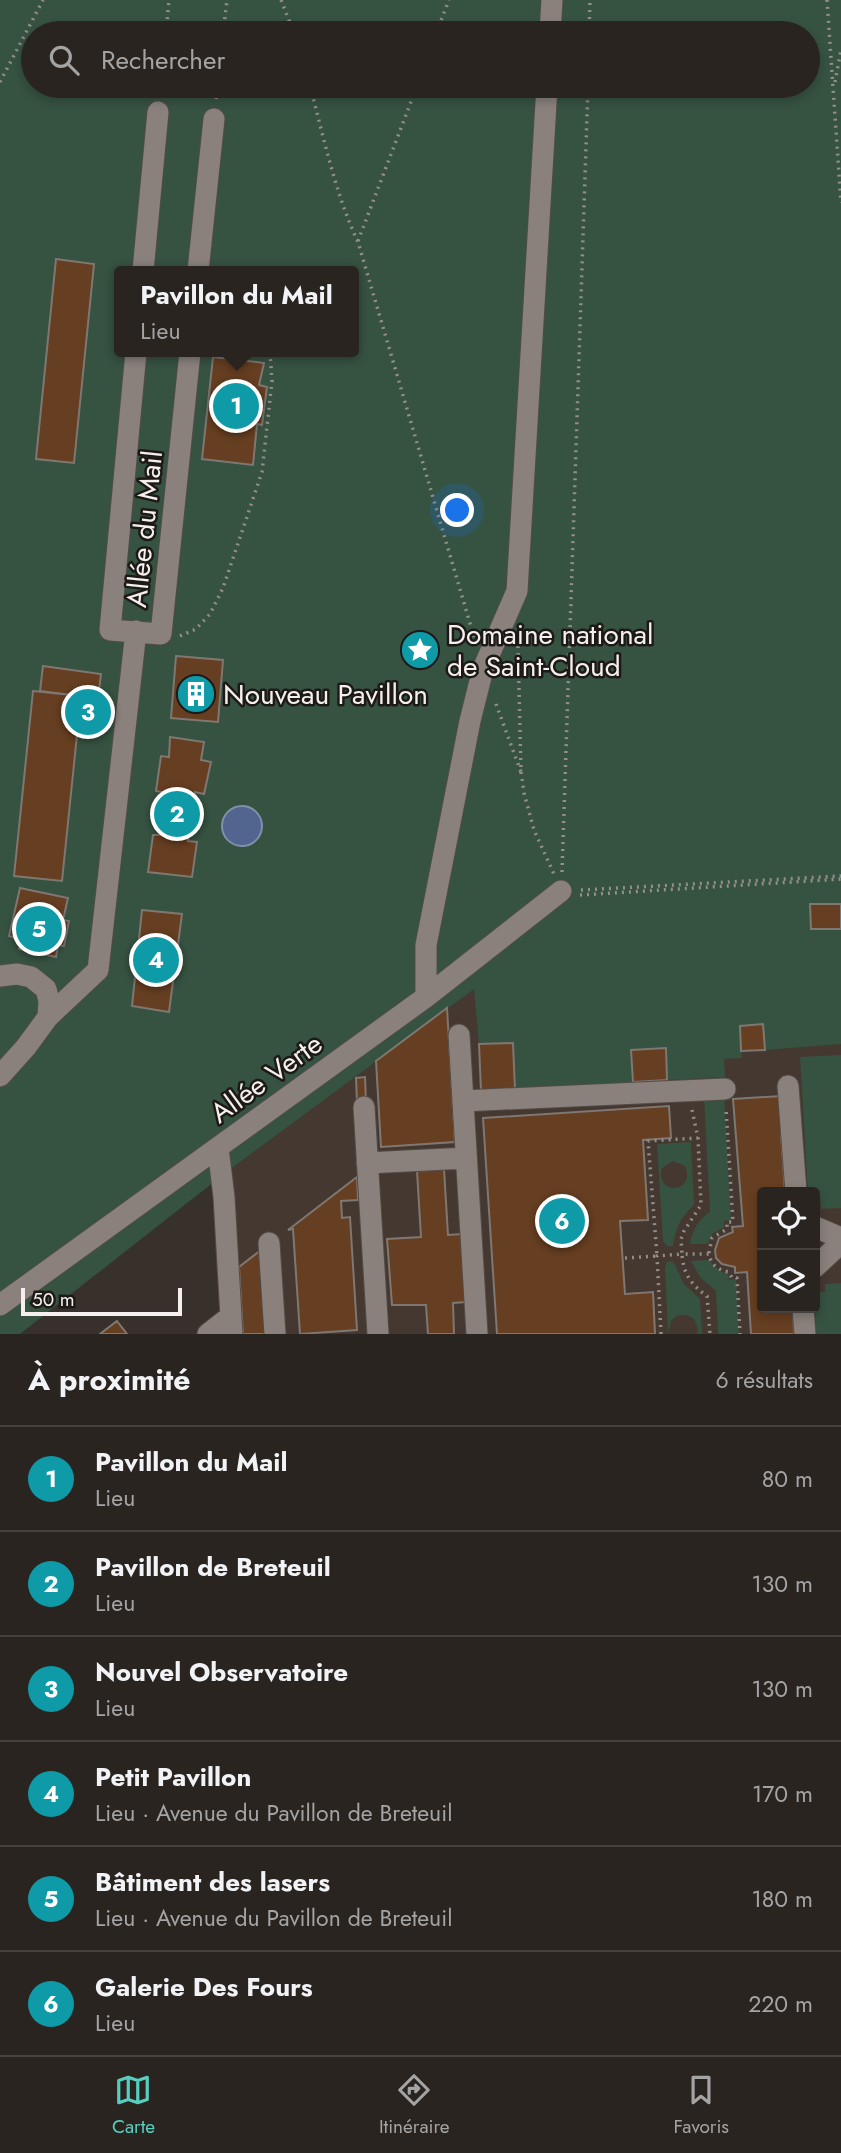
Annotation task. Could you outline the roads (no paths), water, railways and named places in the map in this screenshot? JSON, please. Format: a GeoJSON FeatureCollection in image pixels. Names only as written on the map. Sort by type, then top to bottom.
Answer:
{"type":"FeatureCollection","features":[{"type":"Feature","properties":{"kind":"street"},"geometry":{"type":"LineString","coordinates":[[551,21],[552,0]]}},
{"type":"Feature","properties":{"kind":"street"},"geometry":{"type":"LineString","coordinates":[[426,997],[426,945],[470,721],[483,669],[517,591],[546,98]]}},
{"type":"Feature","properties":{"kind":"street"},"geometry":{"type":"LineString","coordinates":[[143,266],[158,113]]}},
{"type":"Feature","properties":{"kind":"street"},"geometry":{"type":"LineString","coordinates":[[199,266],[214,119]]}},
{"type":"Feature","properties":{"kind":"street","name":"Allée du Mail"},"geometry":{"type":"LineString","coordinates":[[136,357],[110,630],[161,634],[189,357]]}},
{"type":"Feature","properties":{"kind":"street"},"geometry":{"type":"LineString","coordinates":[[0,1076],[48,1017],[98,970],[136,631]]}},
{"type":"Feature","properties":{"kind":"street","name":"Allée Verte"},"geometry":{"type":"LineString","coordinates":[[0,1305],[426,997],[562,891]]}},
{"type":"Feature","properties":{"kind":"street"},"geometry":{"type":"LineString","coordinates":[[0,976],[17,974],[30,977],[46,989],[49,1001],[48,1017]]}},
{"type":"Feature","properties":{"kind":"street"},"geometry":{"type":"LineString","coordinates":[[459,1035],[477,1334]]}},
{"type":"Feature","properties":{"kind":"street"},"geometry":{"type":"LineString","coordinates":[[788,1086],[796,1187]]}},
{"type":"Feature","properties":{"kind":"street"},"geometry":{"type":"LineString","coordinates":[[463,1101],[725,1089]]}},
{"type":"Feature","properties":{"kind":"street"},"geometry":{"type":"LineString","coordinates":[[363,1107],[378,1334]]}},
{"type":"Feature","properties":{"kind":"street"},"geometry":{"type":"LineString","coordinates":[[208,1334],[231,1325],[224,1197],[218,1148]]}},
{"type":"Feature","properties":{"kind":"street"},"geometry":{"type":"LineString","coordinates":[[367,1163],[466,1158]]}},
{"type":"Feature","properties":{"kind":"street"},"geometry":{"type":"LineString","coordinates":[[820,1230],[841,1241],[820,1262]]}},
{"type":"Feature","properties":{"kind":"street"},"geometry":{"type":"LineString","coordinates":[[269,1243],[275,1334]]}},
{"type":"Feature","properties":{"kind":"street"},"geometry":{"type":"LineString","coordinates":[[803,1313],[804,1334]]}},
{"type":"Feature","properties":{"kind":"water"},"geometry":{"type":"Polygon","coordinates":[[[242,806],[250,807],[256,812],[261,818],[261,834],[256,840],[250,845],[242,846],[234,845],[228,840],[223,834],[222,826],[223,818],[228,812],[234,807],[242,806]]]}},
{"type":"Feature","properties":{"kind":"place","name":"Pavillon du Mail"},"geometry":{"type":"Point","coordinates":[236,406]}},
{"type":"Feature","properties":{"kind":"place","name":"Domaine national de Saint-Cloud"},"geometry":{"type":"Point","coordinates":[420,650]}},
{"type":"Feature","properties":{"kind":"place","name":"Nouveau Pavillon"},"geometry":{"type":"Point","coordinates":[196,694]}},
{"type":"Feature","properties":{"kind":"place","name":"Nouvel Observatoire"},"geometry":{"type":"Point","coordinates":[88,712]}},
{"type":"Feature","properties":{"kind":"place","name":"Pavillon de Breteuil"},"geometry":{"type":"Point","coordinates":[177,814]}},
{"type":"Feature","properties":{"kind":"place","name":"Bâtiment des lasers"},"geometry":{"type":"Point","coordinates":[39,929]}},
{"type":"Feature","properties":{"kind":"place","name":"Petit Pavillon"},"geometry":{"type":"Point","coordinates":[156,960]}},
{"type":"Feature","properties":{"kind":"place","name":"Galerie Des Fours"},"geometry":{"type":"Point","coordinates":[562,1221]}}]}
